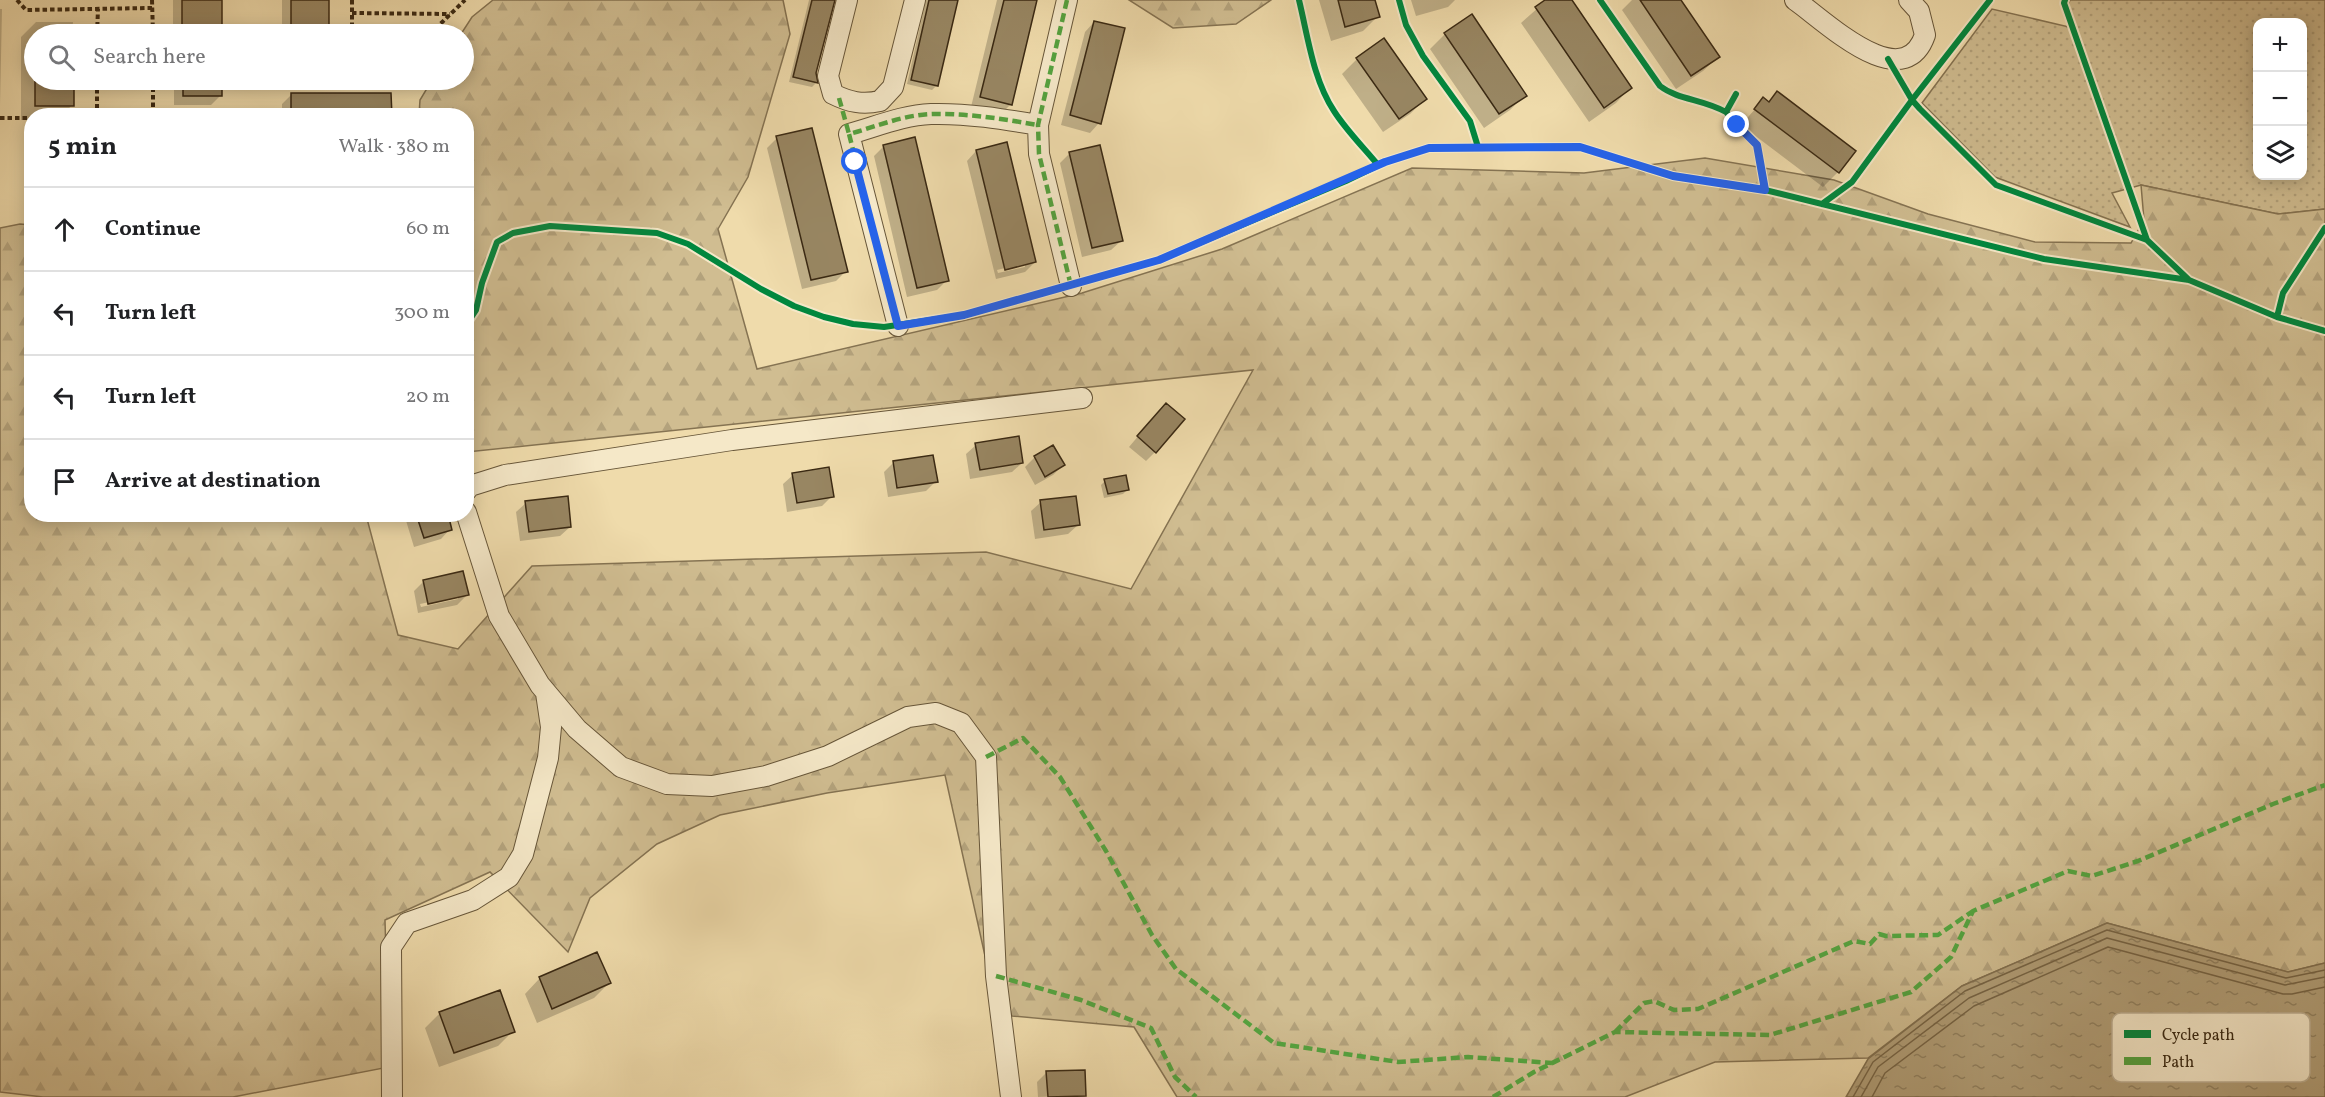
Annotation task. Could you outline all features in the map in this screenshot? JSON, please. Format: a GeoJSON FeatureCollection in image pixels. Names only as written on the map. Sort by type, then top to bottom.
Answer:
{"type":"FeatureCollection","features":[{"type":"Feature","properties":{"kind":"street"},"geometry":{"type":"LineString","coordinates":[[847,0],[828,76],[833,94],[839,98],[845,101],[870,103],[880,101],[893,87],[915,0]]}},
{"type":"Feature","properties":{"kind":"street"},"geometry":{"type":"LineString","coordinates":[[1067,0],[1038,125],[1039,154],[1071,286]]}},
{"type":"Feature","properties":{"kind":"street"},"geometry":{"type":"LineString","coordinates":[[1795,0],[1861,49],[1888,59],[1902,59],[1915,54],[1922,45],[1925,35],[1923,24],[1919,11],[1909,0]]}},
{"type":"Feature","properties":{"kind":"street"},"geometry":{"type":"LineString","coordinates":[[839,98],[898,326]]}},
{"type":"Feature","properties":{"kind":"street"},"geometry":{"type":"LineString","coordinates":[[849,134],[904,118],[929,114],[998,118],[1038,125]]}},
{"type":"Feature","properties":{"kind":"street"},"geometry":{"type":"LineString","coordinates":[[474,485],[504,475],[732,440],[1082,398]]}},
{"type":"Feature","properties":{"kind":"street"},"geometry":{"type":"LineString","coordinates":[[469,522],[500,616],[546,692],[592,743],[621,767],[667,784],[712,786],[766,776],[828,756],[908,717],[936,713],[962,723],[986,757],[996,976],[1011,1097]]}},
{"type":"Feature","properties":{"kind":"street"},"geometry":{"type":"LineString","coordinates":[[392,1097],[391,947],[407,923],[473,900],[509,878],[522,854],[548,758],[551,727],[546,692]]}},
{"type":"Feature","properties":{"kind":"path"},"geometry":{"type":"LineString","coordinates":[[16,0],[26,10],[152,8]]}},
{"type":"Feature","properties":{"kind":"path"},"geometry":{"type":"LineString","coordinates":[[152,0],[153,24]]}},
{"type":"Feature","properties":{"kind":"path"},"geometry":{"type":"LineString","coordinates":[[352,0],[352,24]]}},
{"type":"Feature","properties":{"kind":"path"},"geometry":{"type":"LineString","coordinates":[[441,24],[465,0]]}},
{"type":"Feature","properties":{"kind":"path"},"geometry":{"type":"LineString","coordinates":[[98,9],[98,24]]}},
{"type":"Feature","properties":{"kind":"path"},"geometry":{"type":"LineString","coordinates":[[352,14],[450,15]]}},
{"type":"Feature","properties":{"kind":"path"},"geometry":{"type":"LineString","coordinates":[[97,90],[97,108]]}},
{"type":"Feature","properties":{"kind":"path"},"geometry":{"type":"LineString","coordinates":[[153,90],[153,108]]}},
{"type":"Feature","properties":{"kind":"path"},"geometry":{"type":"LineString","coordinates":[[0,118],[24,118]]}},
{"type":"Feature","properties":{"kind":"green space"},"geometry":{"type":"Polygon","coordinates":[[[493,0],[783,0],[790,34],[748,177],[718,229],[757,369],[1082,293],[1222,249],[1412,168],[1584,173],[1705,158],[1834,180],[1928,214],[2035,242],[2131,243],[2144,220],[2141,185],[2278,214],[2325,209],[2325,963],[2288,972],[2107,923],[1962,986],[1868,1058],[1715,1062],[1625,1097],[1177,1097],[1134,1027],[1012,1016],[987,965],[945,775],[827,793],[720,815],[657,844],[590,898],[568,952],[490,872],[385,920],[389,1067],[233,1097],[43,1097],[0,1092],[0,228],[24,224],[24,522],[368,522],[398,635],[458,649],[532,566],[986,552],[1131,589],[1253,370],[474,451],[474,108],[419,108],[420,100],[426,90],[474,90],[474,24],[467,24],[472,17],[493,0]]]}},
{"type":"Feature","properties":{"kind":"green space"},"geometry":{"type":"Polygon","coordinates":[[[1129,0],[1271,0],[1236,24],[1173,28],[1129,0]]]}},
{"type":"Feature","properties":{"kind":"green space"},"geometry":{"type":"Polygon","coordinates":[[[2070,0],[2325,0],[2325,209],[2278,214],[2141,185],[2112,193],[2130,227],[1995,177],[1922,103],[1992,9],[2073,28],[2065,14],[2070,0]]]}},
{"type":"Feature","properties":{"kind":"water"},"geometry":{"type":"Polygon","coordinates":[[[2107,923],[2288,972],[2325,963],[2325,1097],[1846,1097],[1868,1059],[1962,986],[2107,923]]]}},
{"type":"Feature","properties":{"kind":"building"},"geometry":{"type":"Polygon","coordinates":[[[182,0],[222,0],[222,24],[182,24],[182,0]]]}},
{"type":"Feature","properties":{"kind":"building"},"geometry":{"type":"Polygon","coordinates":[[[291,0],[329,0],[329,24],[291,24],[291,0]]]}},
{"type":"Feature","properties":{"kind":"building"},"geometry":{"type":"Polygon","coordinates":[[[812,0],[835,0],[816,73],[818,83],[793,77],[812,0]]]}},
{"type":"Feature","properties":{"kind":"building"},"geometry":{"type":"Polygon","coordinates":[[[929,0],[958,0],[938,86],[911,80],[929,0]]]}},
{"type":"Feature","properties":{"kind":"building"},"geometry":{"type":"Polygon","coordinates":[[[1004,0],[1037,0],[1012,105],[980,97],[1004,0]]]}},
{"type":"Feature","properties":{"kind":"building"},"geometry":{"type":"Polygon","coordinates":[[[1338,0],[1375,0],[1380,17],[1345,27],[1338,0]]]}},
{"type":"Feature","properties":{"kind":"building"},"geometry":{"type":"Polygon","coordinates":[[[1545,0],[1572,0],[1632,88],[1604,108],[1535,7],[1545,0]]]}},
{"type":"Feature","properties":{"kind":"building"},"geometry":{"type":"Polygon","coordinates":[[[1640,0],[1681,0],[1720,57],[1691,76],[1640,0]]]}},
{"type":"Feature","properties":{"kind":"building"},"geometry":{"type":"Polygon","coordinates":[[[1472,14],[1527,96],[1499,114],[1444,33],[1472,14]]]}},
{"type":"Feature","properties":{"kind":"building"},"geometry":{"type":"Polygon","coordinates":[[[1094,21],[1125,28],[1101,124],[1070,115],[1094,21]]]}},
{"type":"Feature","properties":{"kind":"building"},"geometry":{"type":"Polygon","coordinates":[[[1384,38],[1427,99],[1399,119],[1356,58],[1384,38]]]}},
{"type":"Feature","properties":{"kind":"building"},"geometry":{"type":"Polygon","coordinates":[[[35,90],[74,90],[74,106],[35,106],[35,90]]]}},
{"type":"Feature","properties":{"kind":"building"},"geometry":{"type":"Polygon","coordinates":[[[183,90],[222,90],[222,96],[183,96],[183,90]]]}},
{"type":"Feature","properties":{"kind":"building"},"geometry":{"type":"Polygon","coordinates":[[[1777,91],[1856,151],[1839,173],[1754,109],[1763,97],[1769,102],[1777,91]]]}},
{"type":"Feature","properties":{"kind":"building"},"geometry":{"type":"Polygon","coordinates":[[[291,93],[391,93],[392,108],[291,108],[291,93]]]}},
{"type":"Feature","properties":{"kind":"building"},"geometry":{"type":"Polygon","coordinates":[[[812,128],[848,272],[811,280],[776,136],[812,128]]]}},
{"type":"Feature","properties":{"kind":"building"},"geometry":{"type":"Polygon","coordinates":[[[915,137],[949,281],[917,288],[883,145],[915,137]]]}},
{"type":"Feature","properties":{"kind":"building"},"geometry":{"type":"Polygon","coordinates":[[[1007,142],[1036,262],[1005,270],[976,150],[1007,142]]]}},
{"type":"Feature","properties":{"kind":"building"},"geometry":{"type":"Polygon","coordinates":[[[1100,145],[1123,241],[1092,248],[1069,152],[1100,145]]]}},
{"type":"Feature","properties":{"kind":"building"},"geometry":{"type":"Polygon","coordinates":[[[1166,403],[1185,419],[1156,453],[1137,436],[1166,403]]]}},
{"type":"Feature","properties":{"kind":"building"},"geometry":{"type":"Polygon","coordinates":[[[1019,436],[1023,463],[980,470],[975,443],[1019,436]]]}},
{"type":"Feature","properties":{"kind":"building"},"geometry":{"type":"Polygon","coordinates":[[[1053,445],[1065,465],[1045,477],[1034,456],[1053,445]]]}},
{"type":"Feature","properties":{"kind":"building"},"geometry":{"type":"Polygon","coordinates":[[[933,455],[938,482],[897,488],[893,461],[933,455]]]}},
{"type":"Feature","properties":{"kind":"building"},"geometry":{"type":"Polygon","coordinates":[[[829,467],[834,497],[797,503],[792,473],[829,467]]]}},
{"type":"Feature","properties":{"kind":"building"},"geometry":{"type":"Polygon","coordinates":[[[1126,475],[1129,490],[1108,494],[1104,479],[1126,475]]]}},
{"type":"Feature","properties":{"kind":"building"},"geometry":{"type":"Polygon","coordinates":[[[568,496],[571,527],[529,532],[525,501],[568,496]]]}},
{"type":"Feature","properties":{"kind":"building"},"geometry":{"type":"Polygon","coordinates":[[[1076,496],[1080,525],[1044,530],[1040,500],[1076,496]]]}},
{"type":"Feature","properties":{"kind":"building"},"geometry":{"type":"Polygon","coordinates":[[[419,522],[450,522],[452,530],[424,538],[419,522]]]}},
{"type":"Feature","properties":{"kind":"building"},"geometry":{"type":"Polygon","coordinates":[[[463,571],[469,595],[428,604],[423,580],[463,571]]]}},
{"type":"Feature","properties":{"kind":"building"},"geometry":{"type":"Polygon","coordinates":[[[597,952],[611,983],[552,1009],[539,977],[597,952]]]}},
{"type":"Feature","properties":{"kind":"building"},"geometry":{"type":"Polygon","coordinates":[[[500,990],[515,1032],[454,1053],[439,1012],[500,990]]]}},
{"type":"Feature","properties":{"kind":"building"},"geometry":{"type":"Polygon","coordinates":[[[1085,1070],[1086,1096],[1048,1097],[1046,1071],[1085,1070]]]}},
{"type":"Feature","properties":{"kind":"marked path"},"geometry":{"type":"LineString","coordinates":[[1067,0],[1038,125],[1039,154],[1071,286]]}},
{"type":"Feature","properties":{"kind":"marked path"},"geometry":{"type":"LineString","coordinates":[[839,98],[849,134]]}},
{"type":"Feature","properties":{"kind":"marked path"},"geometry":{"type":"LineString","coordinates":[[898,326],[849,134],[900,119],[931,114],[971,115],[1038,125]]}},
{"type":"Feature","properties":{"kind":"marked path"},"geometry":{"type":"LineString","coordinates":[[986,757],[1023,738],[1060,777],[1106,851],[1152,935],[1176,969],[1274,1043],[1398,1062],[1468,1057],[1552,1063]]}},
{"type":"Feature","properties":{"kind":"marked path"},"geometry":{"type":"LineString","coordinates":[[1493,1097],[1534,1072],[1615,1032],[1770,1035],[1911,992],[1951,957],[1973,911],[2068,871],[2092,876],[2138,861],[2273,804],[2325,785]]}},
{"type":"Feature","properties":{"kind":"marked path"},"geometry":{"type":"LineString","coordinates":[[1615,1032],[1644,1003],[1654,1001],[1674,1010],[1698,1009],[1854,941],[1870,944],[1879,934],[1886,936],[1938,935],[1973,911]]}},
{"type":"Feature","properties":{"kind":"marked path"},"geometry":{"type":"LineString","coordinates":[[996,976],[1081,1000],[1151,1028],[1175,1077],[1196,1097]]}},
{"type":"Feature","properties":{"kind":"cycle path"},"geometry":{"type":"LineString","coordinates":[[1299,0],[1312,57],[1327,99],[1344,125],[1378,165]]}},
{"type":"Feature","properties":{"kind":"cycle path"},"geometry":{"type":"LineString","coordinates":[[1399,0],[1406,25],[1423,56],[1470,121],[1478,147]]}},
{"type":"Feature","properties":{"kind":"cycle path"},"geometry":{"type":"LineString","coordinates":[[1600,0],[1660,86],[1667,91],[1709,104],[1726,112]]}},
{"type":"Feature","properties":{"kind":"cycle path"},"geometry":{"type":"LineString","coordinates":[[1822,204],[1852,182],[1990,0]]}},
{"type":"Feature","properties":{"kind":"cycle path"},"geometry":{"type":"LineString","coordinates":[[2065,0],[2064,3],[2147,240],[2189,280]]}},
{"type":"Feature","properties":{"kind":"cycle path"},"geometry":{"type":"LineString","coordinates":[[1888,59],[1912,100],[1996,185],[2147,240]]}},
{"type":"Feature","properties":{"kind":"cycle path"},"geometry":{"type":"LineString","coordinates":[[1736,94],[1726,112],[1757,145],[1765,190]]}},
{"type":"Feature","properties":{"kind":"cycle path"},"geometry":{"type":"LineString","coordinates":[[474,313],[497,242],[513,233],[550,226],[657,233],[688,244],[761,289],[794,306],[853,324],[884,327],[964,315],[1159,260],[1346,181],[1385,162],[1429,148],[1580,147],[1673,176],[1765,190],[2044,259],[2189,280],[2277,317],[2325,331]]}},
{"type":"Feature","properties":{"kind":"cycle path"},"geometry":{"type":"LineString","coordinates":[[2277,317],[2283,293],[2325,228]]}},
{"type":"Feature","properties":{"kind":"route"},"geometry":{"type":"LineString","coordinates":[[855,162],[898,326],[964,315],[1159,260],[1346,181],[1385,162],[1429,148],[1580,147],[1673,176],[1765,190],[1757,145],[1737,125]]}}]}
